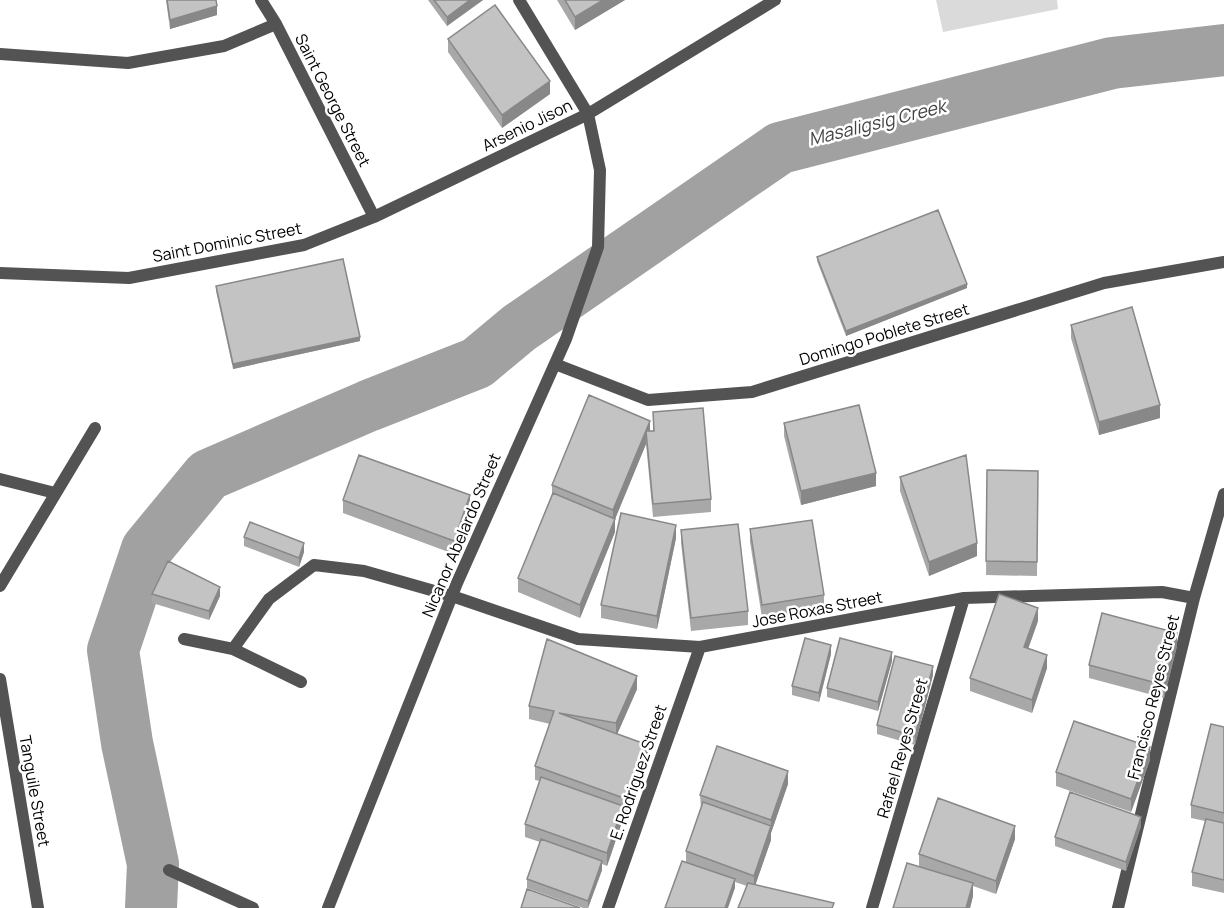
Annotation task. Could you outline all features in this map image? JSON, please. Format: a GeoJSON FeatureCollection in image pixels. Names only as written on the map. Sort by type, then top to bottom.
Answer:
{"type":"FeatureCollection","features":[{"type":"Feature","properties":{"kind":"street","name":"Saint George Street"},"geometry":{"type":"LineString","coordinates":[[261,0],[276,24],[374,217]]}},
{"type":"Feature","properties":{"kind":"street","name":"Nicanor Abelardo Street"},"geometry":{"type":"LineString","coordinates":[[328,908],[452,596],[555,364],[598,247],[600,170],[588,114],[519,0]]}},
{"type":"Feature","properties":{"kind":"street","name":"Arsenio Jison"},"geometry":{"type":"LineString","coordinates":[[481,166],[588,114],[775,0]]}},
{"type":"Feature","properties":{"kind":"street"},"geometry":{"type":"LineString","coordinates":[[0,54],[128,63],[224,46],[276,24]]}},
{"type":"Feature","properties":{"kind":"street","name":"Saint Dominic Street"},"geometry":{"type":"LineString","coordinates":[[0,273],[129,278],[304,245],[374,217],[481,166]]}},
{"type":"Feature","properties":{"kind":"street","name":"Domingo Poblete Street"},"geometry":{"type":"LineString","coordinates":[[555,364],[648,400],[753,392],[1104,283],[1224,262]]}},
{"type":"Feature","properties":{"kind":"street"},"geometry":{"type":"LineString","coordinates":[[0,586],[95,428]]}},
{"type":"Feature","properties":{"kind":"street"},"geometry":{"type":"LineString","coordinates":[[0,479],[55,493]]}},
{"type":"Feature","properties":{"kind":"street","name":"Francisco Reyes Street"},"geometry":{"type":"LineString","coordinates":[[1118,908],[1194,598],[1224,494]]}},
{"type":"Feature","properties":{"kind":"street","name":"Jose Roxas Street"},"geometry":{"type":"LineString","coordinates":[[233,649],[269,599],[314,565],[364,571],[452,596],[578,639],[700,647],[964,598],[1162,592],[1194,598]]}},
{"type":"Feature","properties":{"kind":"street","name":"Rafael Reyes Street"},"geometry":{"type":"LineString","coordinates":[[872,908],[964,598]]}},
{"type":"Feature","properties":{"kind":"street"},"geometry":{"type":"LineString","coordinates":[[184,639],[233,649],[301,682]]}},
{"type":"Feature","properties":{"kind":"street","name":"E. Rodriguez Street"},"geometry":{"type":"LineString","coordinates":[[608,908],[700,647]]}},
{"type":"Feature","properties":{"kind":"street","name":"Tanguile Street"},"geometry":{"type":"LineString","coordinates":[[0,679],[38,908]]}},
{"type":"Feature","properties":{"kind":"street"},"geometry":{"type":"LineString","coordinates":[[169,870],[253,908]]}},
{"type":"Feature","properties":{"kind":"shaded area"},"geometry":{"type":"Polygon","coordinates":[[[936,0],[1057,0],[1058,9],[943,32],[936,0]]]}},
{"type":"Feature","properties":{"kind":"building"},"geometry":{"type":"Polygon","coordinates":[[[167,0],[216,0],[217,6],[170,20],[167,0]]]}},
{"type":"Feature","properties":{"kind":"building"},"geometry":{"type":"Polygon","coordinates":[[[434,0],[470,0],[447,17],[434,0]]]}},
{"type":"Feature","properties":{"kind":"building"},"geometry":{"type":"Polygon","coordinates":[[[565,0],[603,0],[575,17],[565,0]]]}},
{"type":"Feature","properties":{"kind":"building"},"geometry":{"type":"Polygon","coordinates":[[[495,5],[550,81],[502,115],[448,39],[495,5]]]}},
{"type":"Feature","properties":{"kind":"building"},"geometry":{"type":"Polygon","coordinates":[[[938,210],[967,284],[846,331],[817,257],[938,210]]]}},
{"type":"Feature","properties":{"kind":"building"},"geometry":{"type":"Polygon","coordinates":[[[343,259],[360,337],[233,364],[216,286],[343,259]]]}},
{"type":"Feature","properties":{"kind":"building"},"geometry":{"type":"Polygon","coordinates":[[[1132,307],[1160,405],[1099,422],[1071,325],[1132,307]]]}},
{"type":"Feature","properties":{"kind":"building"},"geometry":{"type":"Polygon","coordinates":[[[589,395],[650,421],[613,510],[552,485],[589,395]]]}},
{"type":"Feature","properties":{"kind":"building"},"geometry":{"type":"Polygon","coordinates":[[[859,405],[876,473],[801,491],[784,423],[859,405]]]}},
{"type":"Feature","properties":{"kind":"building"},"geometry":{"type":"Polygon","coordinates":[[[703,408],[711,499],[653,504],[646,431],[654,431],[653,412],[703,408]]]}},
{"type":"Feature","properties":{"kind":"building"},"geometry":{"type":"Polygon","coordinates":[[[359,455],[470,495],[454,541],[343,500],[359,455]]]}},
{"type":"Feature","properties":{"kind":"building"},"geometry":{"type":"Polygon","coordinates":[[[966,455],[977,543],[929,562],[900,477],[966,455]]]}},
{"type":"Feature","properties":{"kind":"building"},"geometry":{"type":"Polygon","coordinates":[[[987,470],[1038,471],[1037,562],[986,561],[987,470]]]}},
{"type":"Feature","properties":{"kind":"building"},"geometry":{"type":"Polygon","coordinates":[[[553,493],[615,519],[580,605],[518,578],[553,493]]]}},
{"type":"Feature","properties":{"kind":"building"},"geometry":{"type":"Polygon","coordinates":[[[621,513],[676,525],[657,616],[601,605],[621,513]]]}},
{"type":"Feature","properties":{"kind":"building"},"geometry":{"type":"Polygon","coordinates":[[[812,520],[824,595],[762,605],[750,529],[812,520]]]}},
{"type":"Feature","properties":{"kind":"building"},"geometry":{"type":"Polygon","coordinates":[[[250,522],[304,543],[299,558],[244,537],[250,522]]]}},
{"type":"Feature","properties":{"kind":"building"},"geometry":{"type":"Polygon","coordinates":[[[738,524],[748,611],[691,618],[681,530],[738,524]]]}},
{"type":"Feature","properties":{"kind":"building"},"geometry":{"type":"Polygon","coordinates":[[[168,561],[220,587],[209,611],[152,594],[168,561]]]}},
{"type":"Feature","properties":{"kind":"building"},"geometry":{"type":"Polygon","coordinates":[[[999,594],[1038,608],[1024,647],[1047,655],[1032,700],[970,678],[999,594]]]}},
{"type":"Feature","properties":{"kind":"building"},"geometry":{"type":"Polygon","coordinates":[[[1102,613],[1177,633],[1164,685],[1089,665],[1102,613]]]}},
{"type":"Feature","properties":{"kind":"building"},"geometry":{"type":"Polygon","coordinates":[[[805,638],[831,645],[819,693],[792,686],[805,638]]]}},
{"type":"Feature","properties":{"kind":"building"},"geometry":{"type":"Polygon","coordinates":[[[840,638],[892,652],[878,702],[827,688],[840,638]]]}},
{"type":"Feature","properties":{"kind":"building"},"geometry":{"type":"Polygon","coordinates":[[[547,639],[637,676],[616,723],[559,713],[648,745],[629,800],[535,766],[554,711],[529,706],[547,639]]]}},
{"type":"Feature","properties":{"kind":"building"},"geometry":{"type":"Polygon","coordinates":[[[895,656],[933,666],[915,736],[877,725],[895,656]]]}},
{"type":"Feature","properties":{"kind":"building"},"geometry":{"type":"Polygon","coordinates":[[[1074,721],[1150,747],[1131,799],[1056,772],[1074,721]]]}},
{"type":"Feature","properties":{"kind":"building"},"geometry":{"type":"Polygon","coordinates":[[[1211,724],[1224,727],[1224,813],[1191,805],[1211,724]]]}},
{"type":"Feature","properties":{"kind":"building"},"geometry":{"type":"Polygon","coordinates":[[[717,746],[788,771],[771,820],[700,795],[717,746]]]}},
{"type":"Feature","properties":{"kind":"building"},"geometry":{"type":"Polygon","coordinates":[[[541,777],[623,806],[607,853],[525,824],[541,777]]]}},
{"type":"Feature","properties":{"kind":"building"},"geometry":{"type":"Polygon","coordinates":[[[1070,792],[1141,817],[1126,862],[1055,837],[1070,792]]]}},
{"type":"Feature","properties":{"kind":"building"},"geometry":{"type":"Polygon","coordinates":[[[938,798],[1015,826],[996,881],[919,854],[938,798]]]}},
{"type":"Feature","properties":{"kind":"building"},"geometry":{"type":"Polygon","coordinates":[[[703,802],[771,826],[754,876],[686,851],[703,802]]]}},
{"type":"Feature","properties":{"kind":"building"},"geometry":{"type":"Polygon","coordinates":[[[1206,819],[1224,823],[1224,880],[1192,872],[1206,819]]]}},
{"type":"Feature","properties":{"kind":"building"},"geometry":{"type":"Polygon","coordinates":[[[541,839],[602,861],[588,901],[527,879],[541,839]]]}},
{"type":"Feature","properties":{"kind":"building"},"geometry":{"type":"Polygon","coordinates":[[[682,861],[735,879],[725,908],[665,908],[682,861]]]}},
{"type":"Feature","properties":{"kind":"building"},"geometry":{"type":"Polygon","coordinates":[[[907,863],[973,883],[966,908],[893,908],[907,863]]]}},
{"type":"Feature","properties":{"kind":"building"},"geometry":{"type":"Polygon","coordinates":[[[748,883],[834,903],[832,908],[738,908],[748,883]]]}},
{"type":"Feature","properties":{"kind":"building"},"geometry":{"type":"Polygon","coordinates":[[[527,889],[580,908],[521,908],[527,889]]]}},
{"type":"Feature","properties":{"kind":"waterway","name":"Masaligsig Creek"},"geometry":{"type":"LineString","coordinates":[[151,908],[153,864],[127,743],[113,650],[147,549],[208,475],[368,406],[477,363],[519,328],[780,148],[1112,63],[1224,50]]}}]}
